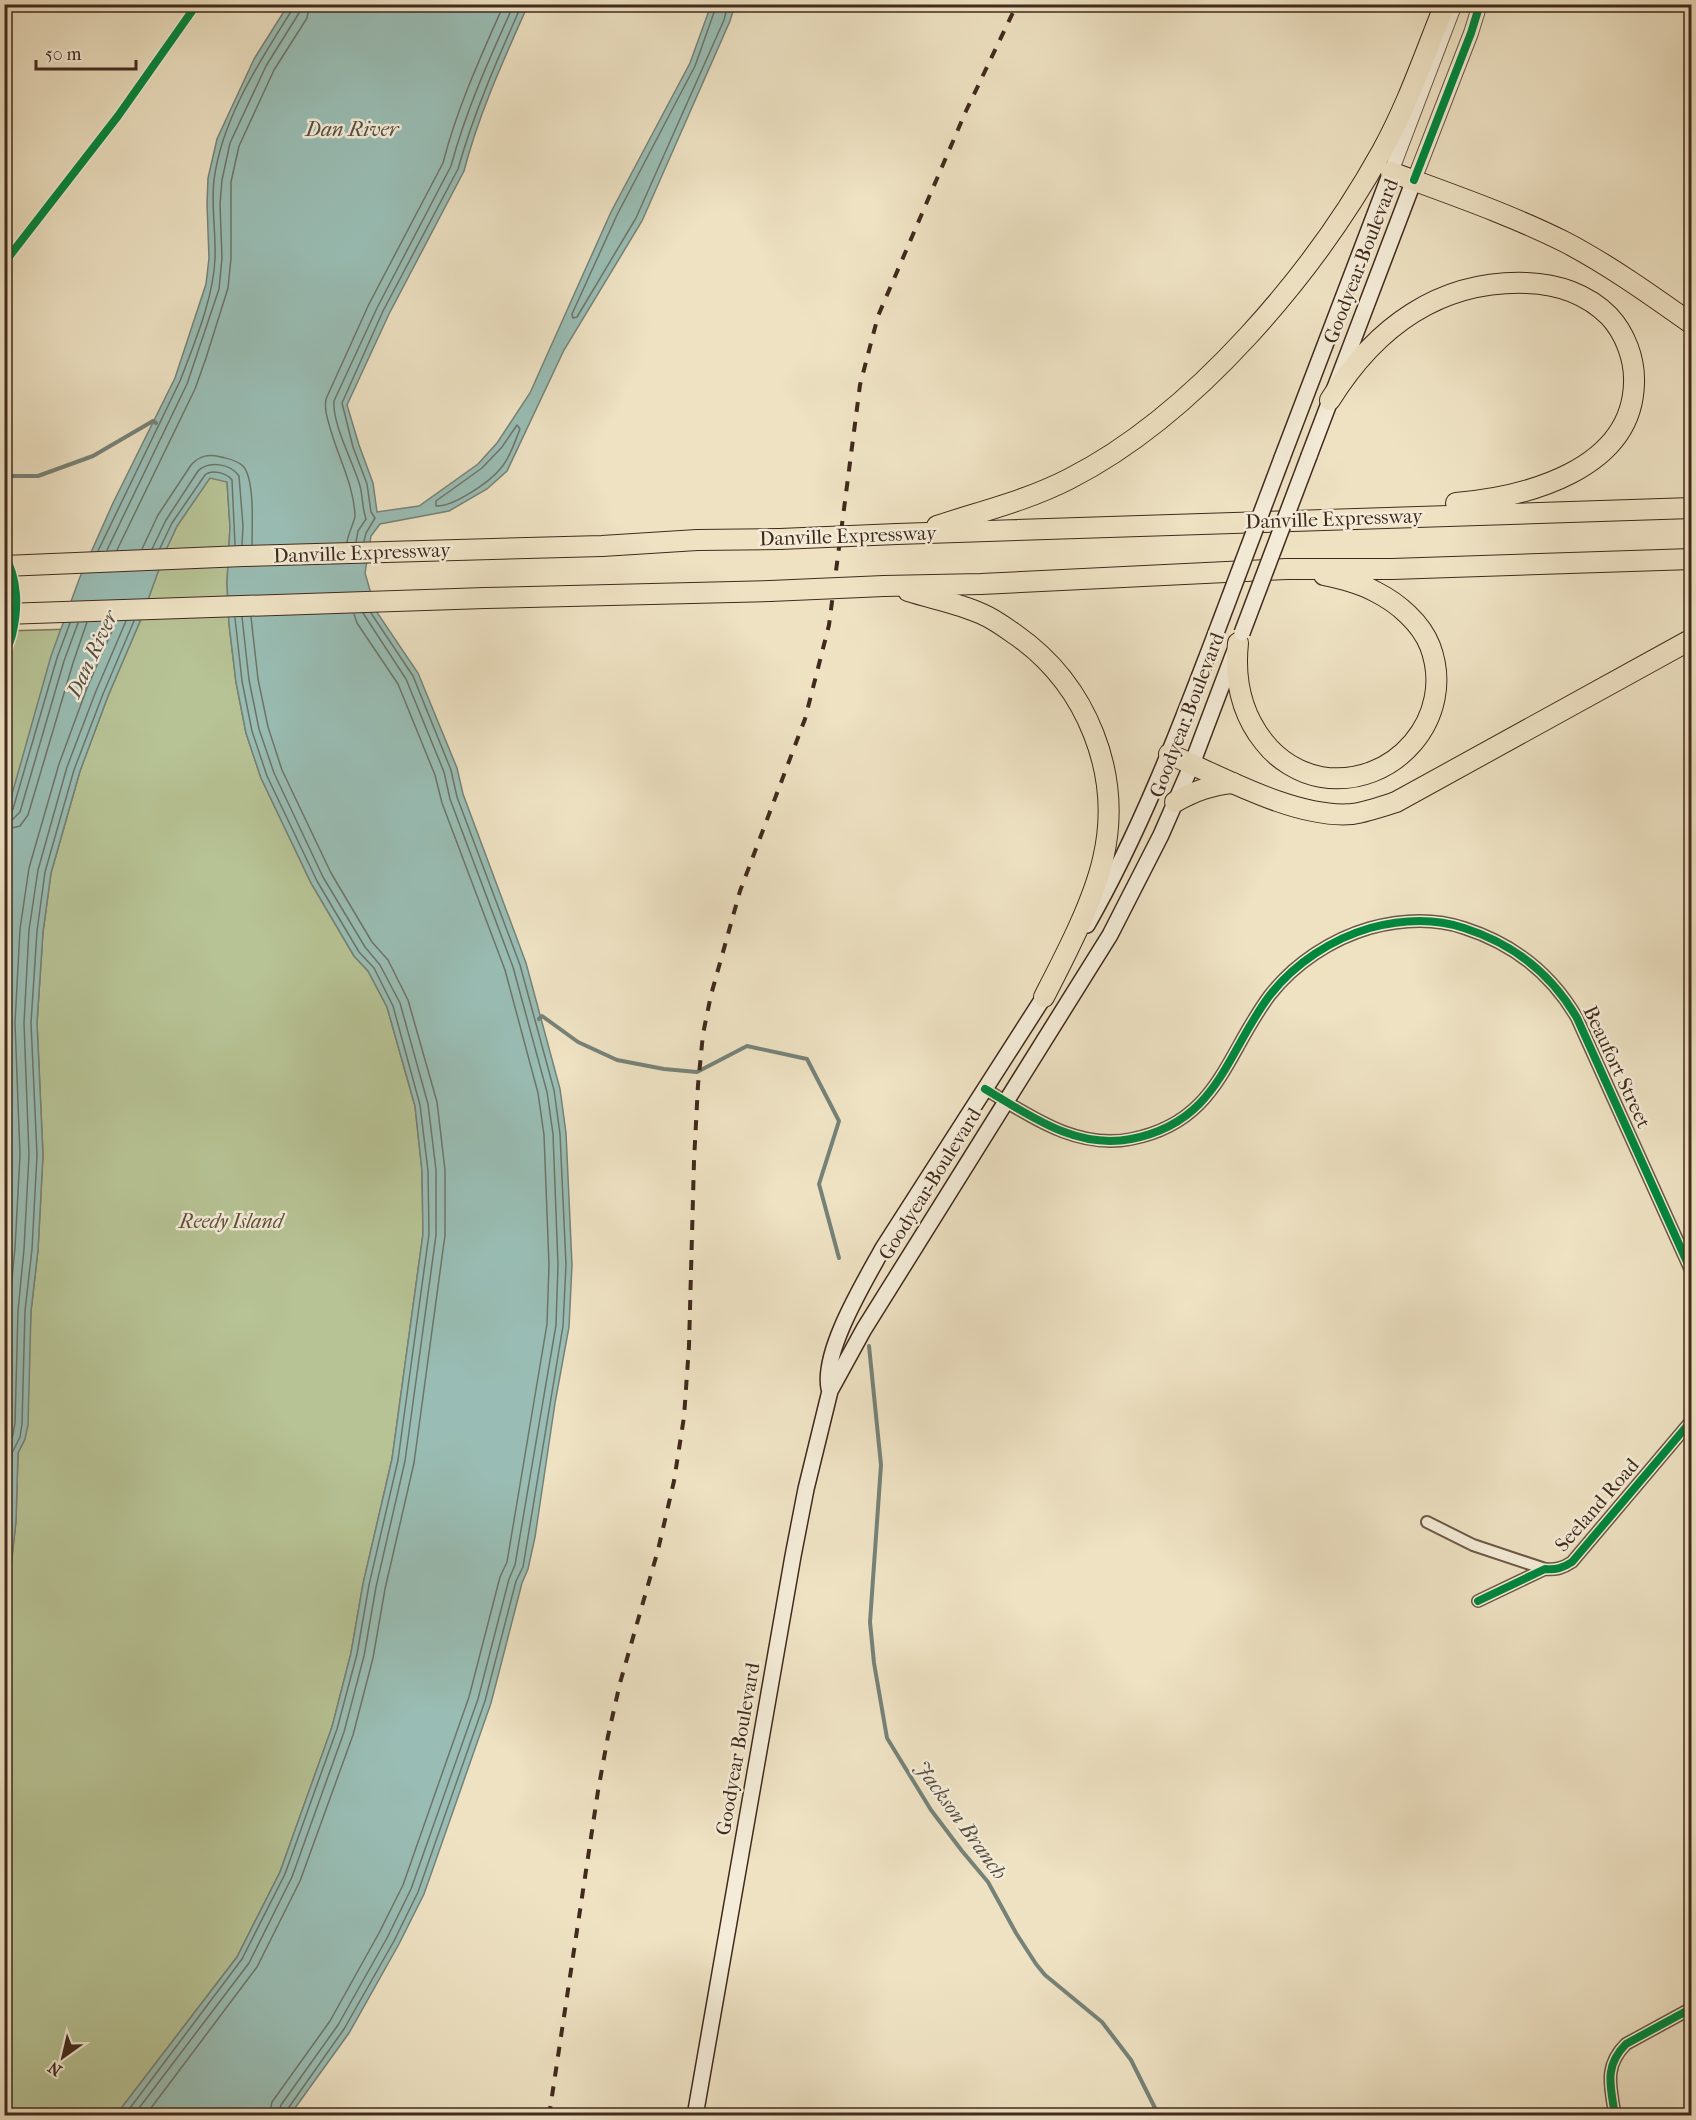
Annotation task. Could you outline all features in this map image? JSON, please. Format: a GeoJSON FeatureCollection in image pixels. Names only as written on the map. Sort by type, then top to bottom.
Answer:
{"type":"FeatureCollection","features":[{"type":"Feature","properties":{"kind":"highway"},"geometry":{"type":"LineString","coordinates":[[917,533],[976,513],[1005,506],[1071,478],[1106,458],[1142,432],[1220,364],[1299,276],[1350,203],[1383,150],[1400,116],[1445,4]]}},
{"type":"Feature","properties":{"kind":"highway"},"geometry":{"type":"LineString","coordinates":[[1391,172],[1497,211],[1568,243],[1692,324]]}},
{"type":"Feature","properties":{"kind":"highway"},"geometry":{"type":"LineString","coordinates":[[1330,400],[1355,364],[1374,343],[1400,321],[1423,306],[1463,289],[1507,282],[1556,286],[1580,295],[1594,304],[1610,317],[1620,331],[1633,363],[1634,393],[1623,426],[1614,440],[1598,456],[1566,476],[1510,496],[1405,508],[1392,516]]}},
{"type":"Feature","properties":{"kind":"highway","name":"Danville Expressway"},"geometry":{"type":"LineString","coordinates":[[4,566],[602,546],[697,540],[1031,531],[1392,516],[1692,508]]}},
{"type":"Feature","properties":{"kind":"highway"},"geometry":{"type":"LineString","coordinates":[[4,614],[981,584],[1302,568],[1404,568],[1692,559]]}},
{"type":"Feature","properties":{"kind":"highway"},"geometry":{"type":"LineString","coordinates":[[1240,638],[1236,676],[1245,710],[1270,749],[1299,770],[1333,779],[1361,777],[1393,762],[1418,738],[1432,706],[1436,675],[1429,644],[1421,631],[1393,602],[1376,591],[1302,568]]}},
{"type":"Feature","properties":{"kind":"highway"},"geometry":{"type":"LineString","coordinates":[[887,586],[953,603],[984,615],[1029,645],[1065,682],[1080,703],[1098,746],[1108,797],[1108,828],[1103,859],[1096,884],[1065,956],[1044,997]]}},
{"type":"Feature","properties":{"kind":"highway"},"geometry":{"type":"LineString","coordinates":[[1169,754],[1233,783],[1300,808],[1350,814],[1373,810],[1396,801],[1692,639]]}},
{"type":"Feature","properties":{"kind":"highway"},"geometry":{"type":"LineString","coordinates":[[1175,802],[1196,790],[1233,783]]}},
{"type":"Feature","properties":{"kind":"main road","name":"Goodyear Boulevard"},"geometry":{"type":"LineString","coordinates":[[830,1391],[828,1381],[835,1345],[868,1275],[1044,997],[1100,902],[1136,830],[1169,754],[1216,633],[1391,172]]}},
{"type":"Feature","properties":{"kind":"main road","name":"Goodyear Boulevard"},"geometry":{"type":"LineString","coordinates":[[695,2115],[793,1557],[830,1391],[864,1329],[1110,935],[1137,885],[1192,764],[1414,180]]}},
{"type":"Feature","properties":{"kind":"street","name":"Goodyear Boulevard"},"geometry":{"type":"LineString","coordinates":[[1391,172],[1454,4]]}},
{"type":"Feature","properties":{"kind":"street","name":"Goodyear Boulevard"},"geometry":{"type":"LineString","coordinates":[[1414,180],[1480,4]]}},
{"type":"Feature","properties":{"kind":"street","name":"Beaufort Street"},"geometry":{"type":"LineString","coordinates":[[985,1089],[1057,1130],[1077,1137],[1112,1141],[1131,1139],[1150,1133],[1173,1124],[1205,1099],[1220,1080],[1270,996],[1284,979],[1316,953],[1357,932],[1380,926],[1412,921],[1453,924],[1482,933],[1523,955],[1541,970],[1568,1002],[1578,1018],[1692,1274]]}},
{"type":"Feature","properties":{"kind":"street","name":"Seeland Road"},"geometry":{"type":"LineString","coordinates":[[1478,1601],[1545,1569],[1564,1568],[1572,1562],[1692,1420]]}},
{"type":"Feature","properties":{"kind":"street"},"geometry":{"type":"LineString","coordinates":[[1427,1522],[1473,1545],[1545,1569]]}},
{"type":"Feature","properties":{"kind":"street"},"geometry":{"type":"LineString","coordinates":[[1615,2115],[1610,2074],[1612,2062],[1618,2052],[1626,2044],[1692,2008]]}},
{"type":"Feature","properties":{"kind":"green space","name":"Reedy Island"},"geometry":{"type":"Polygon","coordinates":[[[210,477],[227,481],[230,527],[227,583],[229,624],[236,682],[246,733],[261,778],[311,883],[354,956],[368,971],[387,1007],[415,1106],[422,1171],[423,1234],[392,1459],[363,1584],[351,1653],[332,1727],[280,1872],[237,1957],[116,2115],[5,2116],[4,1624],[16,1521],[18,1453],[25,1439],[31,1311],[38,1250],[43,1155],[37,1023],[43,932],[51,873],[80,771],[108,696],[141,619],[166,549],[177,526],[210,477]]]}},
{"type":"Feature","properties":{"kind":"green space"},"geometry":{"type":"Polygon","coordinates":[[[73,629],[5,895],[5,631],[73,629]]]}},
{"type":"Feature","properties":{"kind":"water","name":"Dan River"},"geometry":{"type":"Polygon","coordinates":[[[288,5],[528,5],[485,107],[464,171],[389,314],[347,405],[373,483],[377,512],[419,506],[478,464],[497,443],[530,393],[611,212],[690,63],[711,5],[735,5],[642,221],[564,350],[507,471],[487,489],[449,511],[380,524],[371,536],[365,573],[376,611],[418,673],[457,768],[463,794],[526,963],[560,1089],[566,1133],[572,1265],[569,1327],[535,1537],[491,1703],[424,1894],[349,2033],[290,2115],[116,2115],[237,1957],[280,1872],[332,1727],[351,1653],[363,1584],[392,1459],[423,1234],[422,1171],[415,1106],[387,1007],[368,971],[354,956],[311,883],[261,778],[246,733],[236,682],[229,624],[227,583],[230,527],[227,482],[210,478],[177,526],[166,550],[80,771],[51,873],[43,932],[37,1023],[43,1155],[38,1250],[31,1311],[28,1425],[25,1439],[18,1453],[16,1521],[5,1624],[5,819],[51,656],[80,577],[113,503],[175,378],[206,284],[209,258],[208,178],[217,139],[254,59],[288,5]]]}},
{"type":"Feature","properties":{"kind":"waterway"},"geometry":{"type":"LineString","coordinates":[[4,476],[38,476],[93,456],[153,421],[156,423]]}},
{"type":"Feature","properties":{"kind":"waterway","name":"Jackson Branch"},"geometry":{"type":"LineString","coordinates":[[539,1019],[542,1016],[578,1042],[617,1060],[664,1069],[697,1072],[747,1046],[807,1059],[839,1121],[819,1184],[839,1258]]}},
{"type":"Feature","properties":{"kind":"waterway","name":"Jackson Branch"},"geometry":{"type":"LineString","coordinates":[[869,1346],[881,1465],[870,1622],[874,1663],[887,1738],[931,1810],[988,1882],[1036,1964],[1045,1975],[1102,2022],[1131,2060],[1159,2116]]}},
{"type":"Feature","properties":{"kind":"railway"},"geometry":{"type":"LineString","coordinates":[[549,2116],[608,1736],[620,1683],[658,1550],[674,1481],[684,1417],[689,1346],[698,1085],[703,1034],[711,995],[740,891],[805,719],[829,625],[860,385],[878,316],[966,111],[1017,4]]}},
{"type":"Feature","properties":{"kind":"cycle path"},"geometry":{"type":"LineString","coordinates":[[4,263],[118,116],[197,4]]}},
{"type":"Feature","properties":{"kind":"cycle path"},"geometry":{"type":"LineString","coordinates":[[1414,180],[1480,4]]}},
{"type":"Feature","properties":{"kind":"cycle path"},"geometry":{"type":"LineString","coordinates":[[4,553],[9,563],[16,593],[16,614],[4,658]]}},
{"type":"Feature","properties":{"kind":"cycle path"},"geometry":{"type":"LineString","coordinates":[[985,1089],[1036,1119],[1072,1135],[1111,1141],[1131,1139],[1160,1130],[1183,1118],[1201,1102],[1216,1083],[1270,995],[1280,983],[1315,954],[1342,939],[1381,925],[1417,921],[1453,925],[1499,942],[1530,962],[1567,1002],[1577,1018],[1692,1273]]}},
{"type":"Feature","properties":{"kind":"cycle path"},"geometry":{"type":"LineString","coordinates":[[1478,1601],[1545,1569],[1559,1568],[1572,1562],[1692,1420]]}},
{"type":"Feature","properties":{"kind":"cycle path"},"geometry":{"type":"LineString","coordinates":[[1615,2116],[1610,2078],[1611,2069],[1619,2053],[1626,2044],[1692,2008]]}}]}
